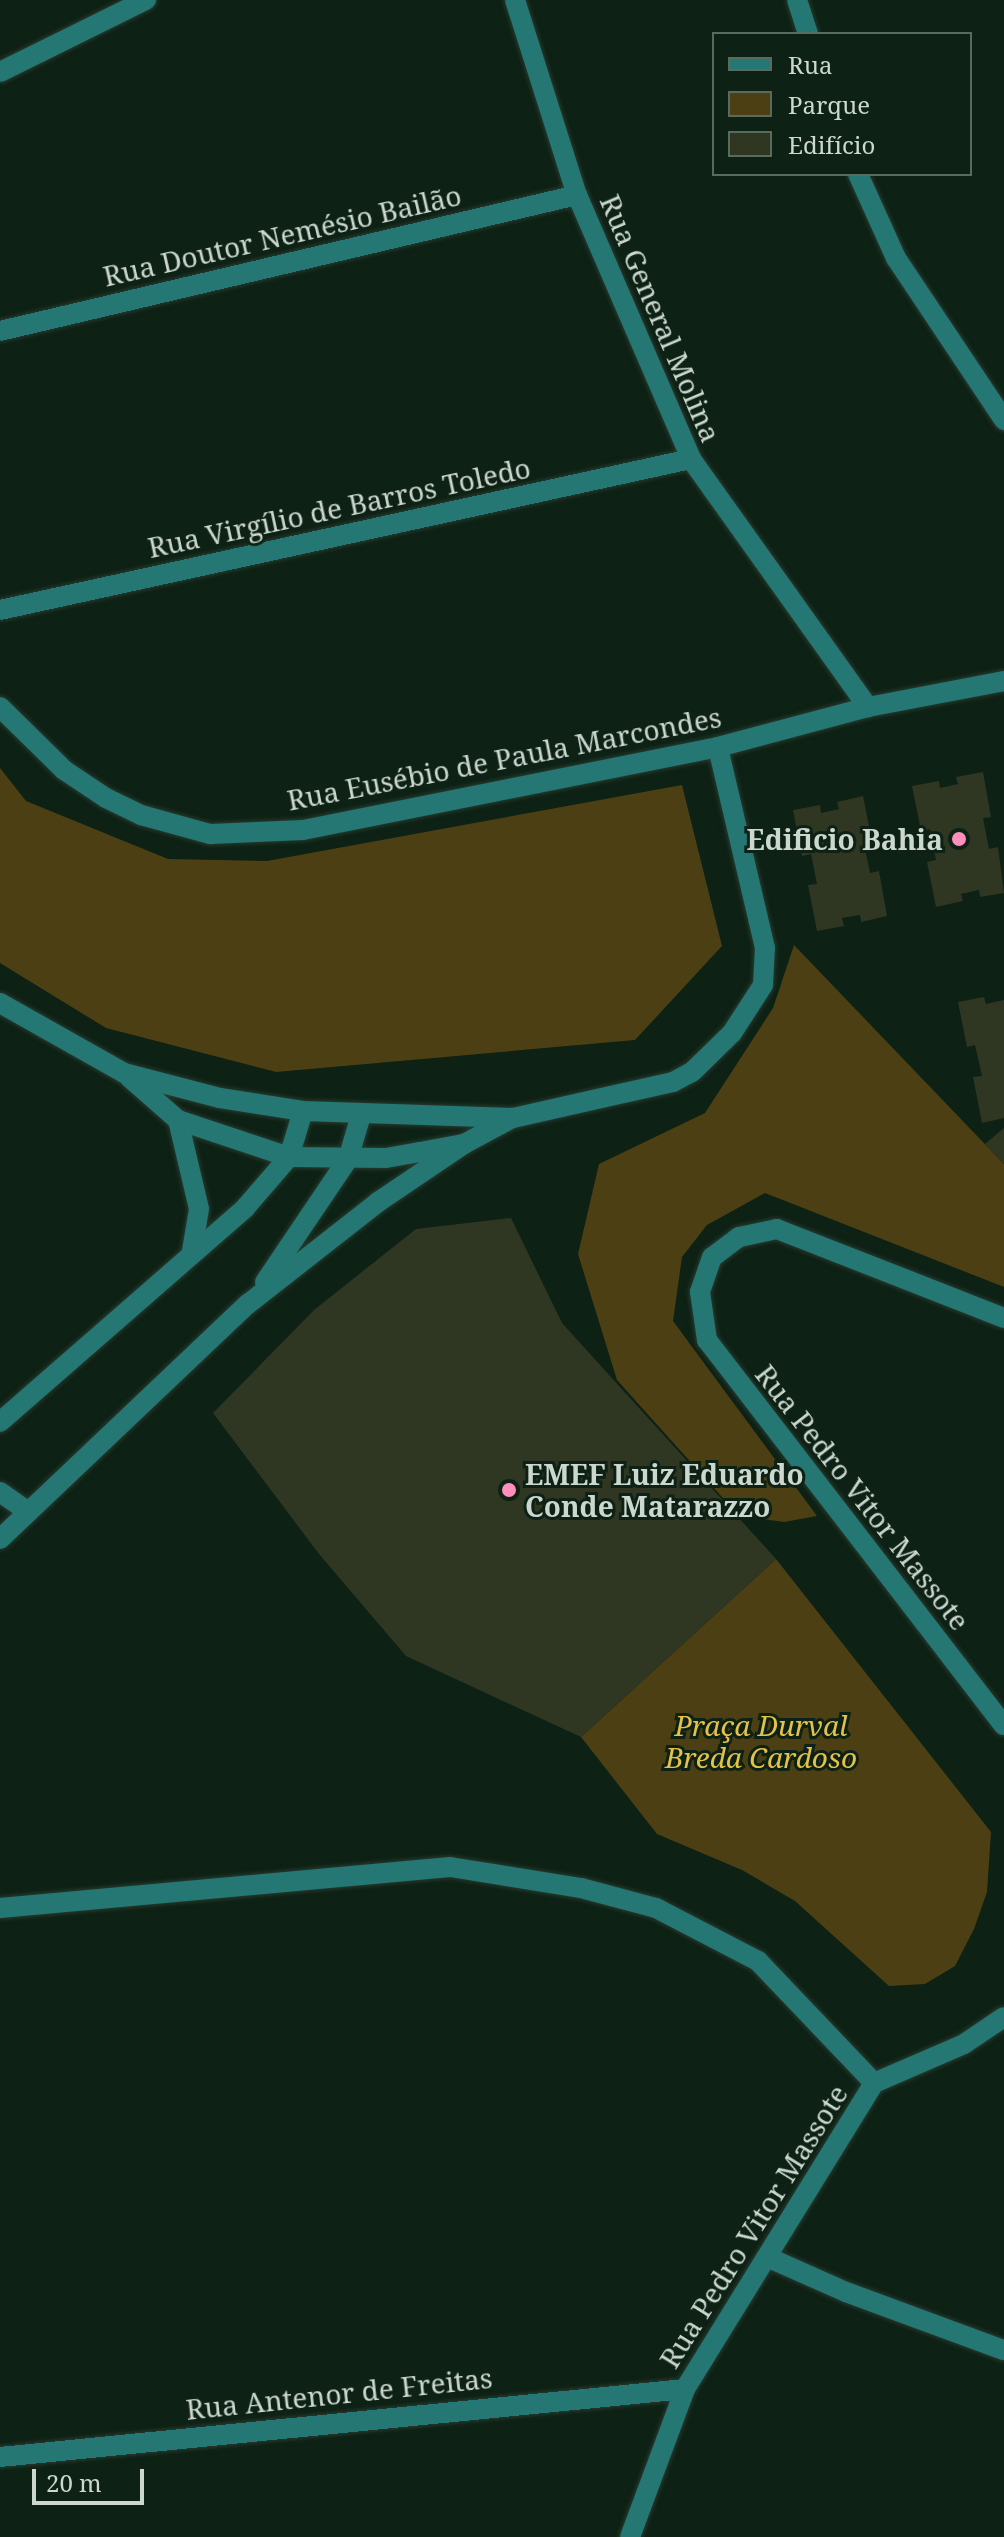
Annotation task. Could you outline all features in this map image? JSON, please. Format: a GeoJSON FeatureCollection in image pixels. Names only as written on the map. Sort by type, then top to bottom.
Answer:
{"type":"FeatureCollection","features":[{"type":"Feature","properties":{"kind":"street"},"geometry":{"type":"LineString","coordinates":[[0,72],[146,0]]}},
{"type":"Feature","properties":{"kind":"street","name":"Rua General Molina"},"geometry":{"type":"LineString","coordinates":[[515,0],[577,195],[691,459],[868,707]]}},
{"type":"Feature","properties":{"kind":"street"},"geometry":{"type":"LineString","coordinates":[[797,0],[807,32]]}},
{"type":"Feature","properties":{"kind":"street"},"geometry":{"type":"LineString","coordinates":[[859,176],[896,258],[1004,420]]}},
{"type":"Feature","properties":{"kind":"street","name":"Rua Doutor Nemésio Bailão"},"geometry":{"type":"LineString","coordinates":[[0,331],[577,195]]}},
{"type":"Feature","properties":{"kind":"street","name":"Rua Virgílio de Barros Toledo"},"geometry":{"type":"LineString","coordinates":[[0,610],[691,459]]}},
{"type":"Feature","properties":{"kind":"street","name":"Rua Eusébio de Paula Marcondes"},"geometry":{"type":"LineString","coordinates":[[0,707],[64,770],[106,798],[141,815],[210,834],[303,830],[718,747],[868,707],[1004,681]]}},
{"type":"Feature","properties":{"kind":"street"},"geometry":{"type":"LineString","coordinates":[[124,1073],[220,1098],[303,1111],[513,1118],[673,1082],[692,1072],[749,1011],[763,985],[765,948],[718,747]]}},
{"type":"Feature","properties":{"kind":"street"},"geometry":{"type":"LineString","coordinates":[[0,1003],[124,1073],[178,1120],[289,1157],[348,1159],[464,1144]]}},
{"type":"Feature","properties":{"kind":"street"},"geometry":{"type":"LineString","coordinates":[[0,1422],[192,1251],[245,1208],[289,1157],[303,1111]]}},
{"type":"Feature","properties":{"kind":"street"},"geometry":{"type":"LineString","coordinates":[[248,1304],[348,1159],[361,1115]]}},
{"type":"Feature","properties":{"kind":"street"},"geometry":{"type":"LineString","coordinates":[[0,1539],[248,1304],[378,1202],[464,1144],[513,1118]]}},
{"type":"Feature","properties":{"kind":"street"},"geometry":{"type":"LineString","coordinates":[[178,1120],[199,1209],[192,1251]]}},
{"type":"Feature","properties":{"kind":"street","name":"Rua Pedro Vitor Massote"},"geometry":{"type":"LineString","coordinates":[[1004,1318],[777,1229],[739,1237],[712,1257],[700,1292],[707,1340],[1004,1725]]}},
{"type":"Feature","properties":{"kind":"street"},"geometry":{"type":"LineString","coordinates":[[0,1492],[29,1512]]}},
{"type":"Feature","properties":{"kind":"street"},"geometry":{"type":"LineString","coordinates":[[0,1908],[450,1867],[581,1888],[656,1908],[758,1961],[874,2083]]}},
{"type":"Feature","properties":{"kind":"street","name":"Rua Pedro Vitor Massote"},"geometry":{"type":"LineString","coordinates":[[630,2537],[685,2389],[874,2083],[964,2044],[1004,2017]]}},
{"type":"Feature","properties":{"kind":"street"},"geometry":{"type":"LineString","coordinates":[[767,2257],[846,2292],[1004,2350]]}},
{"type":"Feature","properties":{"kind":"street","name":"Rua Antenor de Freitas"},"geometry":{"type":"LineString","coordinates":[[0,2457],[685,2389]]}},
{"type":"Feature","properties":{"kind":"green space"},"geometry":{"type":"Polygon","coordinates":[[[0,768],[26,801],[168,859],[267,861],[682,785],[722,946],[635,1040],[276,1072],[106,1028],[0,963],[0,768]]]}},
{"type":"Feature","properties":{"kind":"green space"},"geometry":{"type":"Polygon","coordinates":[[[794,945],[1004,1164],[1004,1287],[765,1193],[707,1225],[682,1257],[673,1321],[817,1516],[784,1522],[739,1516],[617,1380],[578,1254],[599,1164],[705,1113],[773,1008],[794,945]]]}},
{"type":"Feature","properties":{"kind":"green space","name":"Praça Durval Breda Cardoso"},"geometry":{"type":"Polygon","coordinates":[[[776,1559],[991,1832],[987,1892],[974,1929],[955,1966],[925,1984],[889,1986],[795,1901],[742,1870],[657,1834],[581,1737],[776,1559]]]}},
{"type":"Feature","properties":{"kind":"building","name":"Edificio Bahia"},"geometry":{"type":"Polygon","coordinates":[[[983,772],[991,817],[983,818],[989,849],[998,847],[1004,893],[980,897],[979,890],[961,894],[963,901],[936,907],[927,862],[936,860],[930,829],[921,831],[912,786],[939,781],[940,788],[958,784],[956,777],[983,772]]]}},
{"type":"Feature","properties":{"kind":"building"},"geometry":{"type":"Polygon","coordinates":[[[863,796],[872,841],[864,843],[870,873],[879,871],[887,916],[861,922],[860,915],[842,918],[844,926],[817,931],[808,885],[817,884],[811,854],[802,856],[793,810],[820,805],[821,813],[839,809],[837,802],[863,796]]]}},
{"type":"Feature","properties":{"kind":"building"},"geometry":{"type":"Polygon","coordinates":[[[984,997],[986,1004],[1004,1000],[1004,1118],[982,1123],[973,1077],[982,1076],[975,1045],[967,1047],[958,1002],[984,997]]]}},
{"type":"Feature","properties":{"kind":"building"},"geometry":{"type":"Polygon","coordinates":[[[1004,1128],[1004,1164],[985,1144],[1004,1128]]]}},
{"type":"Feature","properties":{"kind":"building","name":"EMEF Luiz Eduardo Conde Matarazzo"},"geometry":{"type":"Polygon","coordinates":[[[511,1218],[562,1323],[776,1559],[581,1737],[406,1656],[319,1554],[213,1413],[314,1310],[416,1229],[511,1218]]]}},
{"type":"Feature","properties":{"kind":"place","name":"Edificio Bahia"},"geometry":{"type":"Point","coordinates":[959,839]}},
{"type":"Feature","properties":{"kind":"place","name":"EMEF Luiz Eduardo Conde Matarazzo"},"geometry":{"type":"Point","coordinates":[509,1490]}}]}
